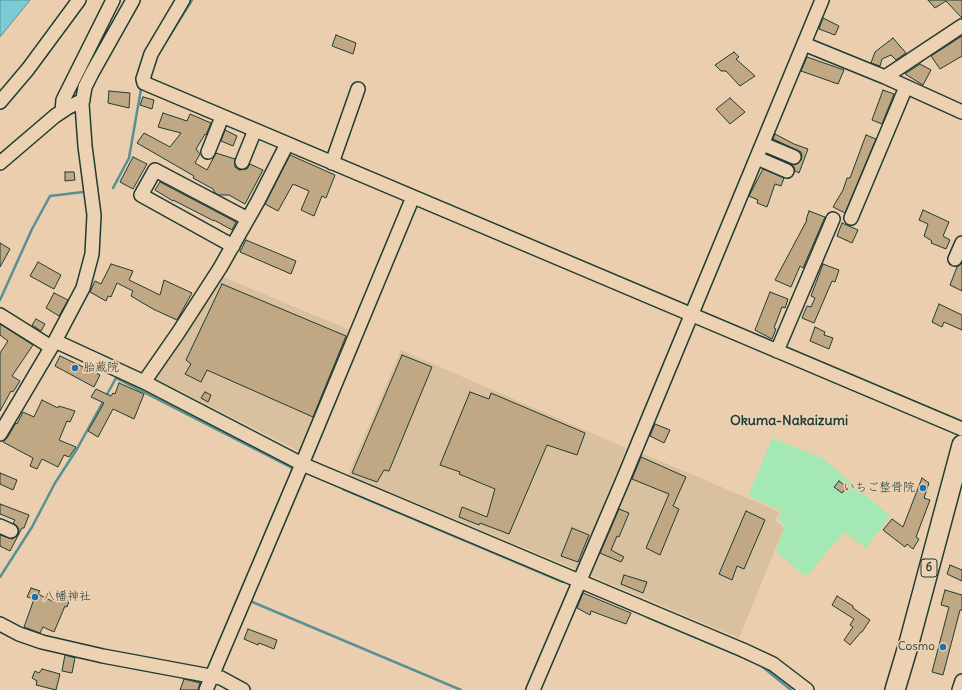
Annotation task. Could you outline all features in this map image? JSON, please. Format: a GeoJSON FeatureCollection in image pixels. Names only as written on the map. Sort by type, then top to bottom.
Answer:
{"type":"FeatureCollection","features":[{"type":"Feature","properties":{"kind":"highway","name":"6"},"geometry":{"type":"LineString","coordinates":[[895,690],[962,445]]}},
{"type":"Feature","properties":{"kind":"street"},"geometry":{"type":"LineString","coordinates":[[0,102],[32,64],[79,0]]}},
{"type":"Feature","properties":{"kind":"street"},"geometry":{"type":"LineString","coordinates":[[62,111],[63,100],[113,0]]}},
{"type":"Feature","properties":{"kind":"street"},"geometry":{"type":"LineString","coordinates":[[0,434],[53,344],[83,288],[92,254],[94,215],[83,126],[83,100],[85,87],[133,0]]}},
{"type":"Feature","properties":{"kind":"street"},"geometry":{"type":"LineString","coordinates":[[183,0],[151,54],[143,79],[144,83],[962,428]]}},
{"type":"Feature","properties":{"kind":"street"},"geometry":{"type":"LineString","coordinates":[[533,690],[692,314],[822,0]]}},
{"type":"Feature","properties":{"kind":"street"},"geometry":{"type":"LineString","coordinates":[[885,78],[962,26]]}},
{"type":"Feature","properties":{"kind":"street"},"geometry":{"type":"LineString","coordinates":[[804,44],[962,112]]}},
{"type":"Feature","properties":{"kind":"street"},"geometry":{"type":"LineString","coordinates":[[852,218],[906,87]]}},
{"type":"Feature","properties":{"kind":"street"},"geometry":{"type":"LineString","coordinates":[[332,163],[358,89]]}},
{"type":"Feature","properties":{"kind":"street"},"geometry":{"type":"LineString","coordinates":[[0,164],[62,111],[83,100]]}},
{"type":"Feature","properties":{"kind":"street"},"geometry":{"type":"LineString","coordinates":[[208,152],[222,117]]}},
{"type":"Feature","properties":{"kind":"street"},"geometry":{"type":"LineString","coordinates":[[242,162],[255,130]]}},
{"type":"Feature","properties":{"kind":"street"},"geometry":{"type":"LineString","coordinates":[[144,382],[220,268],[248,220],[287,144]]}},
{"type":"Feature","properties":{"kind":"street"},"geometry":{"type":"LineString","coordinates":[[763,144],[794,157]]}},
{"type":"Feature","properties":{"kind":"street"},"geometry":{"type":"LineString","coordinates":[[757,158],[787,171]]}},
{"type":"Feature","properties":{"kind":"street"},"geometry":{"type":"LineString","coordinates":[[233,246],[141,195],[155,170],[248,220]]}},
{"type":"Feature","properties":{"kind":"street"},"geometry":{"type":"LineString","coordinates":[[206,690],[413,197]]}},
{"type":"Feature","properties":{"kind":"street"},"geometry":{"type":"LineString","coordinates":[[778,351],[833,219]]}},
{"type":"Feature","properties":{"kind":"street"},"geometry":{"type":"LineString","coordinates":[[955,260],[962,243]]}},
{"type":"Feature","properties":{"kind":"street"},"geometry":{"type":"LineString","coordinates":[[0,315],[53,344],[144,382],[302,464],[749,652],[772,664],[807,690]]}},
{"type":"Feature","properties":{"kind":"street"},"geometry":{"type":"LineString","coordinates":[[0,624],[25,636],[65,648],[221,678],[244,690]]}},
{"type":"Feature","properties":{"kind":"street"},"geometry":{"type":"LineString","coordinates":[[959,690],[962,681]]}},
{"type":"Feature","properties":{"kind":"shaded area"},"geometry":{"type":"Polygon","coordinates":[[[221,276],[352,331],[301,452],[154,378],[221,276]]]}},
{"type":"Feature","properties":{"kind":"shaded area"},"geometry":{"type":"Polygon","coordinates":[[[401,350],[626,448],[578,570],[348,475],[401,350]]]}},
{"type":"Feature","properties":{"kind":"shaded area"},"geometry":{"type":"Polygon","coordinates":[[[639,452],[780,512],[775,520],[784,528],[739,638],[587,574],[639,452]]]}},
{"type":"Feature","properties":{"kind":"green space"},"geometry":{"type":"Polygon","coordinates":[[[772,438],[822,458],[890,516],[866,548],[844,532],[806,577],[776,551],[785,526],[778,519],[782,511],[748,496],[772,438]]]}},
{"type":"Feature","properties":{"kind":"water"},"geometry":{"type":"Polygon","coordinates":[[[0,0],[30,0],[0,37],[0,0]]]}},
{"type":"Feature","properties":{"kind":"building"},"geometry":{"type":"Polygon","coordinates":[[[928,0],[962,0],[962,18],[946,1],[935,8],[928,0]]]}},
{"type":"Feature","properties":{"kind":"building"},"geometry":{"type":"Polygon","coordinates":[[[823,18],[839,26],[835,35],[819,29],[823,18]]]}},
{"type":"Feature","properties":{"kind":"building"},"geometry":{"type":"Polygon","coordinates":[[[336,35],[356,43],[353,54],[332,46],[336,35]]]}},
{"type":"Feature","properties":{"kind":"building"},"geometry":{"type":"Polygon","coordinates":[[[962,36],[962,56],[940,69],[931,56],[962,36]]]}},
{"type":"Feature","properties":{"kind":"building"},"geometry":{"type":"Polygon","coordinates":[[[893,38],[906,53],[896,60],[891,55],[882,59],[880,66],[871,63],[875,52],[893,38]]]}},
{"type":"Feature","properties":{"kind":"building"},"geometry":{"type":"Polygon","coordinates":[[[734,52],[739,57],[736,59],[755,76],[740,86],[726,71],[721,71],[715,65],[734,52]]]}},
{"type":"Feature","properties":{"kind":"building"},"geometry":{"type":"Polygon","coordinates":[[[807,57],[844,70],[838,84],[801,71],[807,57]]]}},
{"type":"Feature","properties":{"kind":"building"},"geometry":{"type":"Polygon","coordinates":[[[920,64],[931,70],[923,85],[905,74],[920,64]]]}},
{"type":"Feature","properties":{"kind":"building"},"geometry":{"type":"Polygon","coordinates":[[[883,90],[894,94],[882,124],[872,120],[883,90]]]}},
{"type":"Feature","properties":{"kind":"building"},"geometry":{"type":"Polygon","coordinates":[[[109,91],[130,93],[129,108],[108,103],[109,91]]]}},
{"type":"Feature","properties":{"kind":"building"},"geometry":{"type":"Polygon","coordinates":[[[143,97],[154,100],[152,109],[140,105],[143,97]]]}},
{"type":"Feature","properties":{"kind":"building"},"geometry":{"type":"Polygon","coordinates":[[[730,98],[745,112],[730,124],[716,109],[730,98]]]}},
{"type":"Feature","properties":{"kind":"building"},"geometry":{"type":"Polygon","coordinates":[[[163,113],[187,121],[190,114],[211,123],[206,135],[205,134],[196,149],[200,154],[195,163],[207,170],[216,153],[235,159],[235,167],[239,170],[247,169],[250,164],[263,170],[245,204],[229,195],[219,195],[215,193],[213,189],[193,178],[194,176],[137,143],[144,133],[170,147],[181,133],[158,127],[163,113]]]}},
{"type":"Feature","properties":{"kind":"building"},"geometry":{"type":"Polygon","coordinates":[[[225,130],[237,136],[233,146],[221,141],[225,130]]]}},
{"type":"Feature","properties":{"kind":"building"},"geometry":{"type":"Polygon","coordinates":[[[775,134],[794,144],[808,149],[799,173],[795,171],[791,164],[795,165],[801,160],[801,152],[773,139],[775,134]]]}},
{"type":"Feature","properties":{"kind":"building"},"geometry":{"type":"Polygon","coordinates":[[[866,135],[876,139],[845,213],[833,207],[843,190],[847,178],[850,178],[866,135]]]}},
{"type":"Feature","properties":{"kind":"building"},"geometry":{"type":"Polygon","coordinates":[[[290,155],[335,175],[326,198],[322,196],[314,216],[301,210],[309,191],[293,184],[278,211],[265,204],[290,155]]]}},
{"type":"Feature","properties":{"kind":"building"},"geometry":{"type":"Polygon","coordinates":[[[133,157],[147,164],[133,189],[120,182],[133,157]]]}},
{"type":"Feature","properties":{"kind":"building"},"geometry":{"type":"Polygon","coordinates":[[[763,169],[784,178],[781,186],[775,184],[767,207],[757,203],[758,200],[749,196],[763,169]]]}},
{"type":"Feature","properties":{"kind":"building"},"geometry":{"type":"Polygon","coordinates":[[[65,172],[74,172],[75,180],[65,181],[65,172]]]}},
{"type":"Feature","properties":{"kind":"building"},"geometry":{"type":"Polygon","coordinates":[[[160,182],[236,222],[232,230],[173,201],[155,190],[160,182]]]}},
{"type":"Feature","properties":{"kind":"building"},"geometry":{"type":"Polygon","coordinates":[[[923,210],[949,222],[943,236],[950,240],[946,249],[931,243],[932,241],[924,236],[928,224],[919,220],[923,210]]]}},
{"type":"Feature","properties":{"kind":"building"},"geometry":{"type":"Polygon","coordinates":[[[809,211],[825,217],[803,268],[800,266],[791,287],[775,280],[807,220],[809,211]]]}},
{"type":"Feature","properties":{"kind":"building"},"geometry":{"type":"Polygon","coordinates":[[[842,223],[858,230],[852,243],[837,236],[842,223]]]}},
{"type":"Feature","properties":{"kind":"building"},"geometry":{"type":"Polygon","coordinates":[[[246,240],[296,261],[291,274],[240,252],[246,240]]]}},
{"type":"Feature","properties":{"kind":"building"},"geometry":{"type":"Polygon","coordinates":[[[0,243],[10,249],[0,267],[0,243]]]}},
{"type":"Feature","properties":{"kind":"building"},"geometry":{"type":"Polygon","coordinates":[[[38,262],[61,275],[54,289],[30,276],[38,262]]]}},
{"type":"Feature","properties":{"kind":"building"},"geometry":{"type":"Polygon","coordinates":[[[962,263],[962,291],[950,285],[957,267],[962,263]]]}},
{"type":"Feature","properties":{"kind":"building"},"geometry":{"type":"Polygon","coordinates":[[[111,264],[133,271],[129,280],[160,295],[164,280],[192,293],[177,320],[153,309],[131,296],[133,291],[117,283],[111,297],[108,296],[106,301],[90,292],[95,281],[101,284],[111,264]]]}},
{"type":"Feature","properties":{"kind":"building"},"geometry":{"type":"Polygon","coordinates":[[[823,264],[839,270],[835,282],[832,281],[814,323],[802,318],[807,306],[811,307],[815,298],[811,296],[823,264]]]}},
{"type":"Feature","properties":{"kind":"building"},"geometry":{"type":"Polygon","coordinates":[[[222,284],[346,336],[313,417],[207,370],[201,382],[185,374],[191,364],[186,360],[222,284]]]}},
{"type":"Feature","properties":{"kind":"building"},"geometry":{"type":"Polygon","coordinates":[[[770,292],[788,299],[785,308],[782,307],[774,328],[776,329],[772,339],[755,330],[770,292]]]}},
{"type":"Feature","properties":{"kind":"building"},"geometry":{"type":"Polygon","coordinates":[[[54,293],[68,300],[59,316],[46,308],[54,293]]]}},
{"type":"Feature","properties":{"kind":"building"},"geometry":{"type":"Polygon","coordinates":[[[939,304],[962,315],[962,330],[944,322],[942,327],[932,322],[939,304]]]}},
{"type":"Feature","properties":{"kind":"building"},"geometry":{"type":"Polygon","coordinates":[[[36,319],[45,324],[41,331],[32,325],[36,319]]]}},
{"type":"Feature","properties":{"kind":"building"},"geometry":{"type":"Polygon","coordinates":[[[0,324],[33,345],[12,376],[20,381],[13,392],[11,391],[0,411],[0,353],[8,341],[0,335],[0,324]]]}},
{"type":"Feature","properties":{"kind":"building"},"geometry":{"type":"Polygon","coordinates":[[[815,327],[825,332],[824,335],[833,338],[829,349],[810,341],[815,327]]]}},
{"type":"Feature","properties":{"kind":"building"},"geometry":{"type":"Polygon","coordinates":[[[402,355],[432,367],[389,471],[384,470],[377,482],[352,473],[402,355]]]}},
{"type":"Feature","properties":{"kind":"building"},"geometry":{"type":"Polygon","coordinates":[[[60,356],[100,375],[94,387],[55,366],[60,356]]]}},
{"type":"Feature","properties":{"kind":"building"},"geometry":{"type":"Polygon","coordinates":[[[119,383],[144,394],[134,419],[113,409],[98,437],[88,431],[104,403],[91,397],[96,389],[111,396],[113,393],[115,394],[119,383]]]}},
{"type":"Feature","properties":{"kind":"building"},"geometry":{"type":"Polygon","coordinates":[[[205,392],[211,395],[208,402],[201,398],[205,392]]]}},
{"type":"Feature","properties":{"kind":"building"},"geometry":{"type":"Polygon","coordinates":[[[470,392],[489,399],[491,393],[585,433],[577,455],[547,445],[509,534],[459,517],[462,507],[487,517],[495,489],[459,474],[460,472],[440,465],[470,392]]]}},
{"type":"Feature","properties":{"kind":"building"},"geometry":{"type":"Polygon","coordinates":[[[42,400],[58,408],[59,406],[75,411],[70,422],[67,421],[59,440],[76,447],[69,457],[64,455],[58,467],[42,459],[37,469],[30,466],[33,458],[3,442],[16,423],[17,424],[23,412],[34,417],[42,400]]]}},
{"type":"Feature","properties":{"kind":"building"},"geometry":{"type":"Polygon","coordinates":[[[655,424],[670,430],[664,443],[650,436],[655,424]]]}},
{"type":"Feature","properties":{"kind":"building"},"geometry":{"type":"Polygon","coordinates":[[[641,457],[686,477],[673,506],[679,509],[660,555],[646,548],[669,494],[632,479],[641,457]]]}},
{"type":"Feature","properties":{"kind":"building"},"geometry":{"type":"Polygon","coordinates":[[[0,473],[17,480],[13,490],[0,484],[0,473]]]}},
{"type":"Feature","properties":{"kind":"building"},"geometry":{"type":"Polygon","coordinates":[[[922,478],[929,483],[924,498],[930,500],[916,537],[919,539],[913,549],[907,544],[905,547],[883,530],[892,519],[903,527],[922,478]]]}},
{"type":"Feature","properties":{"kind":"building"},"geometry":{"type":"Polygon","coordinates":[[[839,481],[847,487],[842,493],[834,487],[839,481]]]}},
{"type":"Feature","properties":{"kind":"building"},"geometry":{"type":"Polygon","coordinates":[[[0,504],[29,515],[24,528],[22,528],[10,551],[0,546],[0,535],[12,539],[18,535],[19,530],[13,523],[15,520],[0,514],[0,504]]]}},
{"type":"Feature","properties":{"kind":"building"},"geometry":{"type":"Polygon","coordinates":[[[619,509],[629,513],[619,537],[617,536],[611,550],[624,557],[621,562],[600,553],[619,509]]]}},
{"type":"Feature","properties":{"kind":"building"},"geometry":{"type":"Polygon","coordinates":[[[746,511],[765,520],[744,569],[737,566],[732,580],[719,574],[746,511]]]}},
{"type":"Feature","properties":{"kind":"building"},"geometry":{"type":"Polygon","coordinates":[[[572,528],[589,535],[578,562],[561,556],[572,528]]]}},
{"type":"Feature","properties":{"kind":"building"},"geometry":{"type":"Polygon","coordinates":[[[950,565],[962,570],[962,581],[947,574],[950,565]]]}},
{"type":"Feature","properties":{"kind":"building"},"geometry":{"type":"Polygon","coordinates":[[[624,575],[647,582],[643,593],[621,584],[624,575]]]}},
{"type":"Feature","properties":{"kind":"building"},"geometry":{"type":"Polygon","coordinates":[[[31,588],[40,591],[38,594],[54,602],[59,593],[70,598],[54,632],[43,627],[40,633],[24,627],[34,599],[27,597],[31,588]]]}},
{"type":"Feature","properties":{"kind":"building"},"geometry":{"type":"Polygon","coordinates":[[[945,590],[962,595],[962,610],[960,610],[943,675],[932,672],[949,607],[941,605],[945,590]]]}},
{"type":"Feature","properties":{"kind":"building"},"geometry":{"type":"Polygon","coordinates":[[[583,593],[631,613],[626,624],[591,611],[590,615],[577,608],[583,593]]]}},
{"type":"Feature","properties":{"kind":"building"},"geometry":{"type":"Polygon","coordinates":[[[837,596],[853,606],[853,608],[870,620],[862,632],[850,645],[844,640],[853,627],[850,625],[854,619],[832,605],[837,596]]]}},
{"type":"Feature","properties":{"kind":"building"},"geometry":{"type":"Polygon","coordinates":[[[248,629],[277,640],[274,649],[259,643],[258,645],[244,639],[248,629]]]}},
{"type":"Feature","properties":{"kind":"building"},"geometry":{"type":"Polygon","coordinates":[[[65,655],[75,658],[72,673],[62,671],[65,655]]]}},
{"type":"Feature","properties":{"kind":"building"},"geometry":{"type":"Polygon","coordinates":[[[42,669],[60,674],[56,690],[36,685],[37,681],[32,678],[35,671],[39,673],[42,669]]]}},
{"type":"Feature","properties":{"kind":"building"},"geometry":{"type":"Polygon","coordinates":[[[184,679],[200,683],[198,690],[180,690],[184,679]]]}},
{"type":"Feature","properties":{"kind":"waterway"},"geometry":{"type":"LineString","coordinates":[[165,43],[192,0]]}},
{"type":"Feature","properties":{"kind":"waterway"},"geometry":{"type":"LineString","coordinates":[[113,188],[129,158],[141,89]]}},
{"type":"Feature","properties":{"kind":"waterway"},"geometry":{"type":"LineString","coordinates":[[0,300],[32,229],[50,196],[83,192]]}},
{"type":"Feature","properties":{"kind":"waterway"},"geometry":{"type":"LineString","coordinates":[[0,577],[32,527],[55,483],[77,449],[116,378],[294,469]]}},
{"type":"Feature","properties":{"kind":"waterway"},"geometry":{"type":"LineString","coordinates":[[343,489],[563,582]]}},
{"type":"Feature","properties":{"kind":"waterway"},"geometry":{"type":"LineString","coordinates":[[250,601],[461,690]]}},
{"type":"Feature","properties":{"kind":"waterway"},"geometry":{"type":"LineString","coordinates":[[647,617],[759,664],[791,690]]}},
{"type":"Feature","properties":{"kind":"waterway"},"geometry":{"type":"LineString","coordinates":[[186,678],[204,682]]}},
{"type":"Feature","properties":{"kind":"place","name":"胎蔵院"},"geometry":{"type":"Point","coordinates":[75,368]}},
{"type":"Feature","properties":{"kind":"place","name":"いちご整骨院"},"geometry":{"type":"Point","coordinates":[923,488]}},
{"type":"Feature","properties":{"kind":"place","name":"八幡神社"},"geometry":{"type":"Point","coordinates":[35,597]}},
{"type":"Feature","properties":{"kind":"place","name":"Cosmo"},"geometry":{"type":"Point","coordinates":[943,647]}},
{"type":"Feature","properties":{"kind":"district","name":"Okuma-Nakaizumi"},"geometry":{"type":"Point","coordinates":[789,421]}}]}
